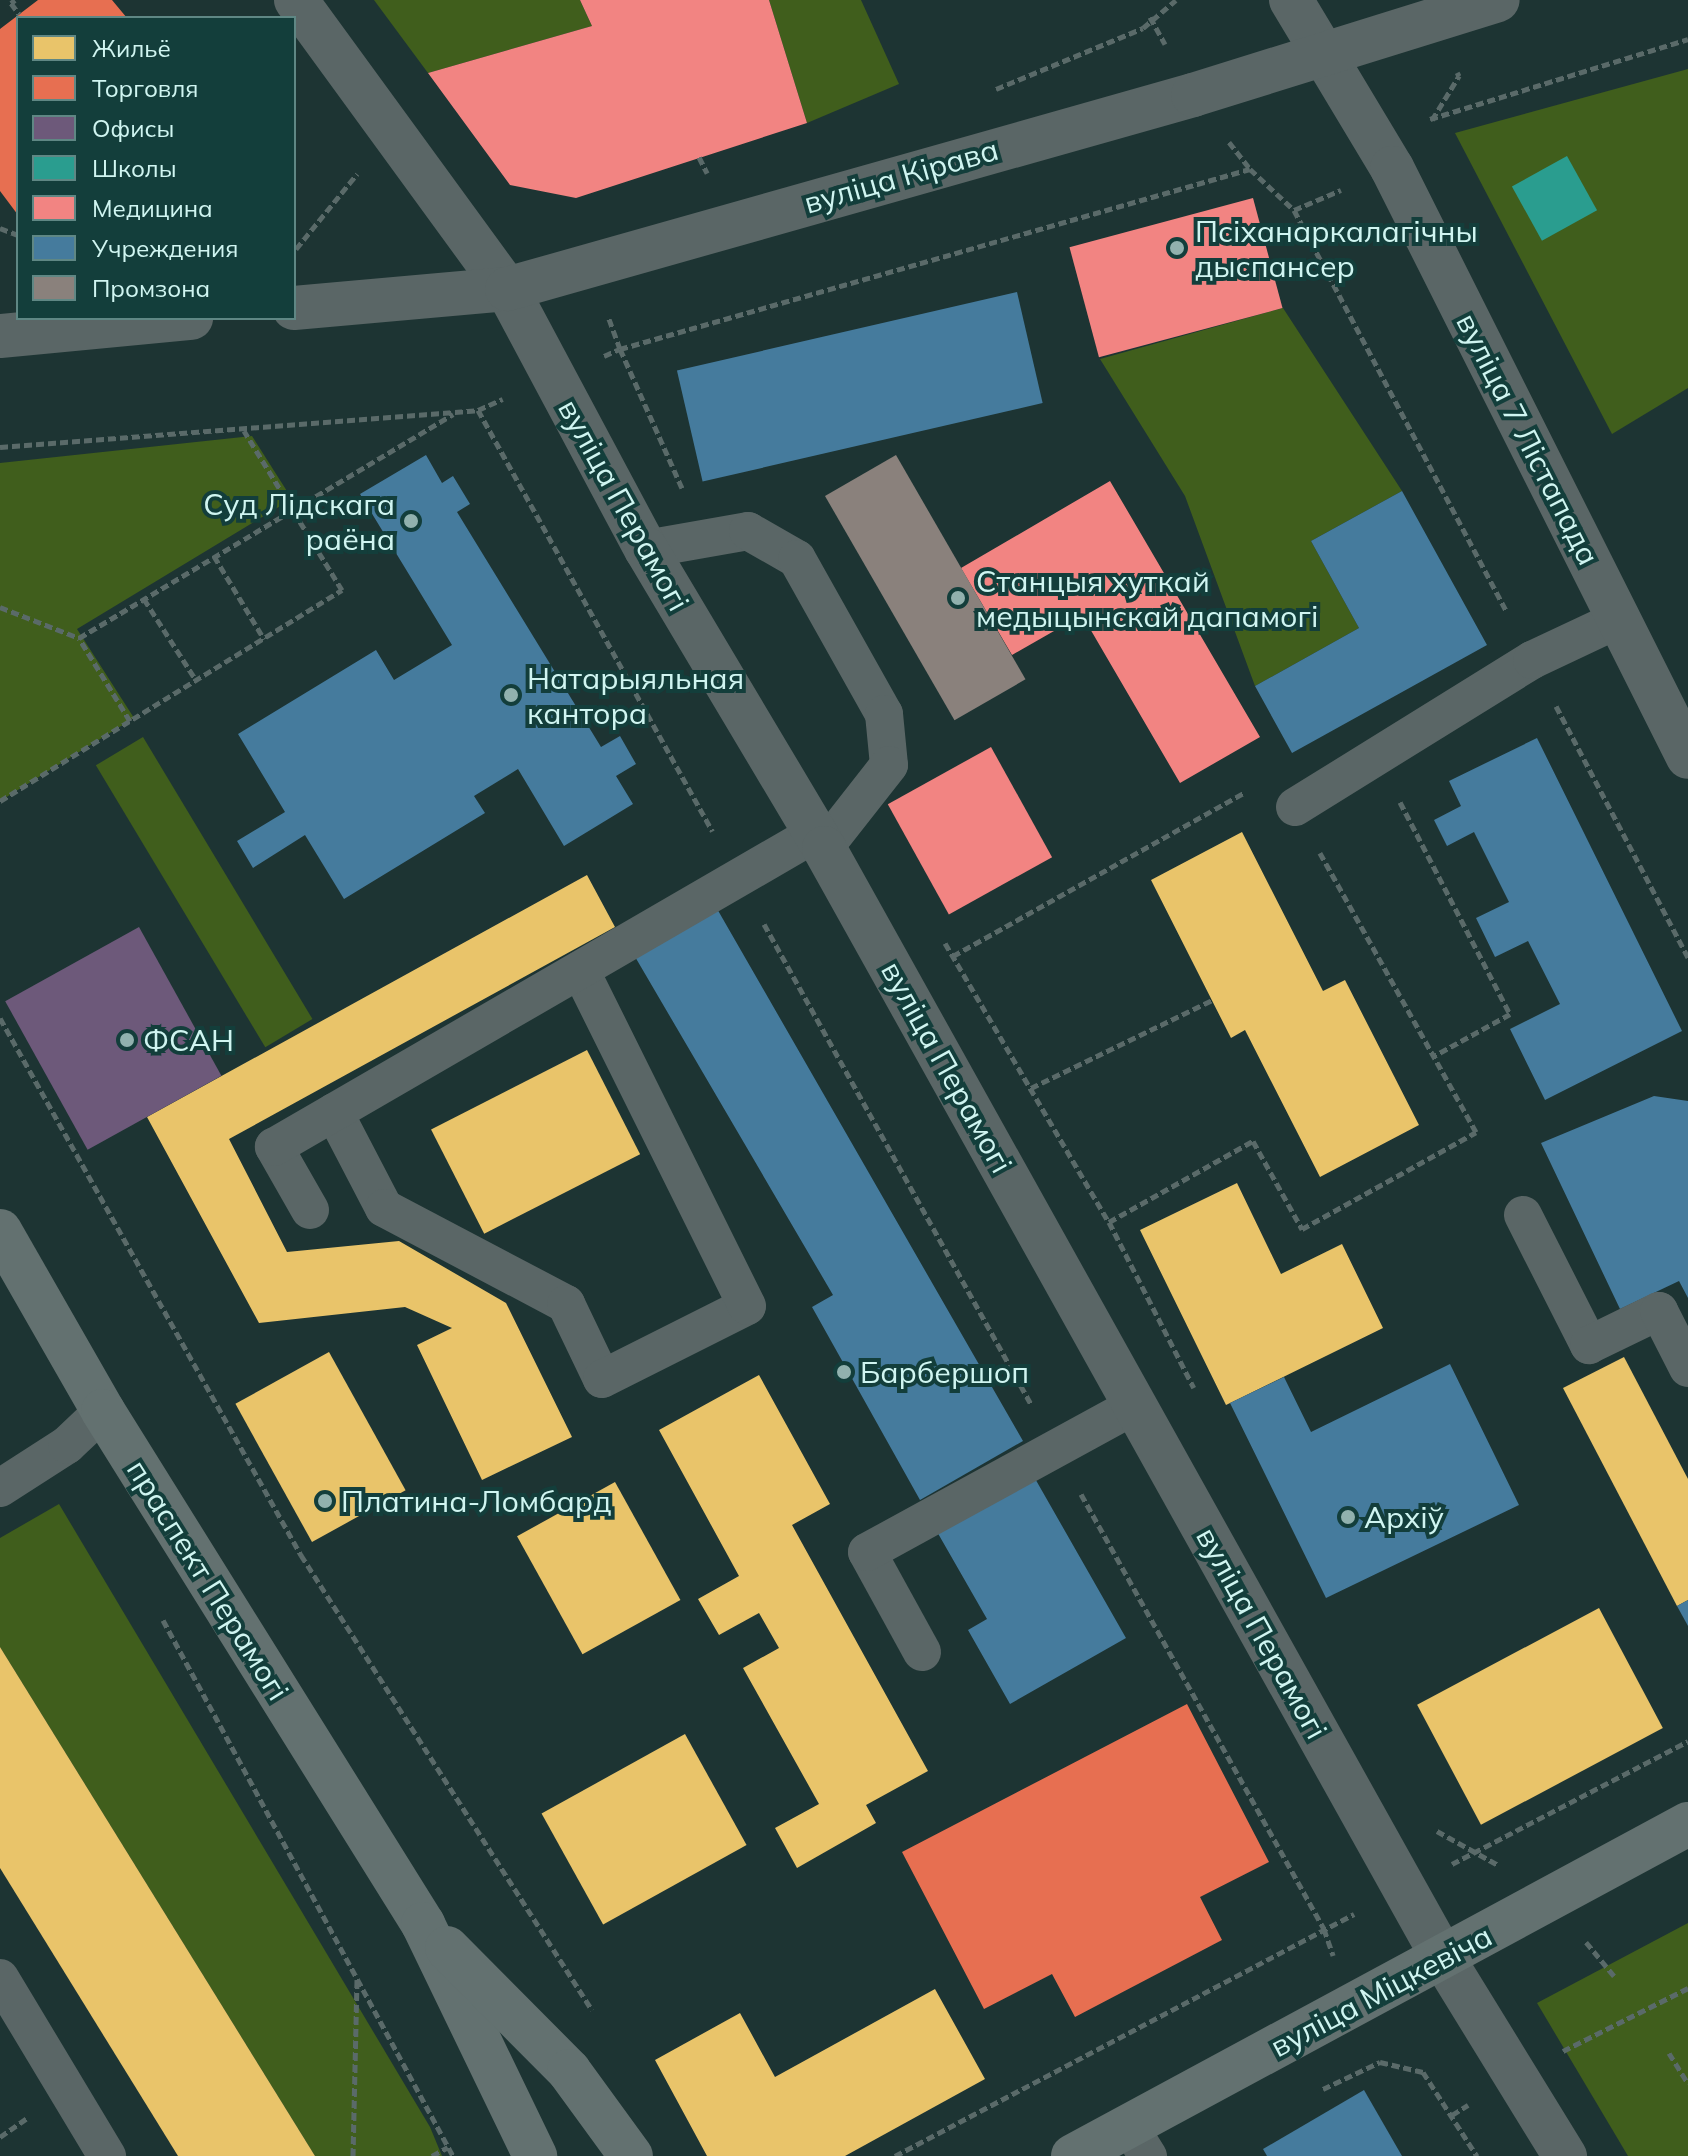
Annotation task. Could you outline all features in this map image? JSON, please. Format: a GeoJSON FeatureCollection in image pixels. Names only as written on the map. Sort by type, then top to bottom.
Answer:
{"type":"FeatureCollection","features":[{"type":"Feature","properties":{"kind":"main road","name":"праспект Перамогі"},"geometry":{"type":"LineString","coordinates":[[0,1231],[103,1411],[423,1924],[535,2156]]}},
{"type":"Feature","properties":{"kind":"main road","name":"вуліца Міцкевіча"},"geometry":{"type":"LineString","coordinates":[[1073,2156],[1138,2141],[1351,2007],[1688,1824]]}},
{"type":"Feature","properties":{"kind":"main road","name":"праспект Перамогі"},"geometry":{"type":"LineString","coordinates":[[423,1924],[569,2071],[631,2156]]}},
{"type":"Feature","properties":{"kind":"street","name":"вуліца Перамогі"},"geometry":{"type":"LineString","coordinates":[[296,0],[507,289],[646,549],[820,840],[1443,1958],[1565,2156]]}},
{"type":"Feature","properties":{"kind":"street","name":"вуліца 7 Лістапада"},"geometry":{"type":"LineString","coordinates":[[1291,0],[1392,168],[1688,757]]}},
{"type":"Feature","properties":{"kind":"street","name":"вуліца Кірава"},"geometry":{"type":"LineString","coordinates":[[296,308],[507,289],[1324,56],[1498,0]]}},
{"type":"Feature","properties":{"kind":"street"},"geometry":{"type":"LineString","coordinates":[[0,336],[170,320]]}},
{"type":"Feature","properties":{"kind":"lane"},"geometry":{"type":"LineString","coordinates":[[310,1210],[274,1147],[738,878],[820,840],[889,765],[884,714],[797,559],[748,531],[646,549]]}},
{"type":"Feature","properties":{"kind":"lane"},"geometry":{"type":"LineString","coordinates":[[1295,807],[1377,759],[1532,660],[1619,619]]}},
{"type":"Feature","properties":{"kind":"lane"},"geometry":{"type":"LineString","coordinates":[[334,1112],[384,1208],[566,1304],[602,1379],[747,1306],[580,970]]}},
{"type":"Feature","properties":{"kind":"lane"},"geometry":{"type":"LineString","coordinates":[[1523,1215],[1589,1345],[1659,1311],[1688,1368]]}},
{"type":"Feature","properties":{"kind":"lane"},"geometry":{"type":"LineString","coordinates":[[922,1652],[867,1552],[1135,1405]]}},
{"type":"Feature","properties":{"kind":"lane"},"geometry":{"type":"LineString","coordinates":[[0,1488],[67,1445],[103,1411]]}},
{"type":"Feature","properties":{"kind":"lane"},"geometry":{"type":"LineString","coordinates":[[0,1978],[107,2156]]}},
{"type":"Feature","properties":{"kind":"path"},"geometry":{"type":"LineString","coordinates":[[15,0],[11,3],[19,14]]}},
{"type":"Feature","properties":{"kind":"path"},"geometry":{"type":"LineString","coordinates":[[1150,17],[1176,0]]}},
{"type":"Feature","properties":{"kind":"path"},"geometry":{"type":"LineString","coordinates":[[1294,210],[1392,168],[1431,118],[1459,76],[1436,19]]}},
{"type":"Feature","properties":{"kind":"path"},"geometry":{"type":"LineString","coordinates":[[1431,118],[1688,39]]}},
{"type":"Feature","properties":{"kind":"path"},"geometry":{"type":"LineString","coordinates":[[1431,118],[1438,132]]}},
{"type":"Feature","properties":{"kind":"path"},"geometry":{"type":"LineString","coordinates":[[620,349],[1250,169],[1294,210],[1688,957]]}},
{"type":"Feature","properties":{"kind":"path"},"geometry":{"type":"LineString","coordinates":[[478,410],[1324,1929],[1351,2007],[1380,2062],[1423,2072],[1477,2156]]}},
{"type":"Feature","properties":{"kind":"path"},"geometry":{"type":"LineString","coordinates":[[79,638],[458,412]]}},
{"type":"Feature","properties":{"kind":"path"},"geometry":{"type":"LineString","coordinates":[[0,801],[342,590],[244,431]]}},
{"type":"Feature","properties":{"kind":"path"},"geometry":{"type":"LineString","coordinates":[[214,556],[264,639]]}},
{"type":"Feature","properties":{"kind":"path"},"geometry":{"type":"LineString","coordinates":[[144,599],[196,680]]}},
{"type":"Feature","properties":{"kind":"path"},"geometry":{"type":"LineString","coordinates":[[0,607],[79,638],[130,722]]}},
{"type":"Feature","properties":{"kind":"path"},"geometry":{"type":"LineString","coordinates":[[1377,759],[1510,1014],[1434,1056]]}},
{"type":"Feature","properties":{"kind":"path"},"geometry":{"type":"LineString","coordinates":[[953,956],[1277,775],[1476,1132],[1302,1229],[1253,1141],[1109,1222]]}},
{"type":"Feature","properties":{"kind":"path"},"geometry":{"type":"LineString","coordinates":[[1031,1088],[1212,1000]]}},
{"type":"Feature","properties":{"kind":"path"},"geometry":{"type":"LineString","coordinates":[[0,1018],[301,1555],[600,2022]]}},
{"type":"Feature","properties":{"kind":"path"},"geometry":{"type":"LineString","coordinates":[[159,1613],[453,2156]]}},
{"type":"Feature","properties":{"kind":"path"},"geometry":{"type":"LineString","coordinates":[[895,2156],[1688,1741]]}},
{"type":"Feature","properties":{"kind":"path"},"geometry":{"type":"LineString","coordinates":[[353,2156],[357,1976]]}},
{"type":"Feature","properties":{"kind":"path"},"geometry":{"type":"LineString","coordinates":[[1644,2012],[1688,1988]]}},
{"type":"Feature","properties":{"kind":"path"},"geometry":{"type":"LineString","coordinates":[[1669,2053],[1688,2084]]}},
{"type":"Feature","properties":{"kind":"path"},"geometry":{"type":"LineString","coordinates":[[432,2156],[448,2147]]}},
{"type":"Feature","properties":{"kind":"green space"},"geometry":{"type":"Polygon","coordinates":[[[374,0],[580,0],[592,26],[428,73],[374,0]]]}},
{"type":"Feature","properties":{"kind":"green space"},"geometry":{"type":"Polygon","coordinates":[[[769,0],[861,0],[899,84],[807,123],[769,0]]]}},
{"type":"Feature","properties":{"kind":"green space"},"geometry":{"type":"Polygon","coordinates":[[[1688,69],[1688,388],[1612,434],[1455,133],[1688,69]]]}},
{"type":"Feature","properties":{"kind":"green space"},"geometry":{"type":"Polygon","coordinates":[[[1283,308],[1402,491],[1311,541],[1359,628],[1255,686],[1185,496],[1100,359],[1283,308]]]}},
{"type":"Feature","properties":{"kind":"green space"},"geometry":{"type":"Polygon","coordinates":[[[252,436],[292,499],[77,629],[134,718],[0,801],[0,463],[252,436]]]}},
{"type":"Feature","properties":{"kind":"green space"},"geometry":{"type":"Polygon","coordinates":[[[143,737],[312,1019],[265,1047],[96,765],[143,737]]]}},
{"type":"Feature","properties":{"kind":"green space"},"geometry":{"type":"Polygon","coordinates":[[[59,1504],[430,2127],[442,2156],[315,2156],[0,1647],[0,1538],[59,1504]]]}},
{"type":"Feature","properties":{"kind":"green space"},"geometry":{"type":"Polygon","coordinates":[[[1688,1923],[1688,2156],[1628,2156],[1537,2003],[1688,1923]]]}},
{"type":"Feature","properties":{"kind":"building: Жильё"},"geometry":{"type":"Polygon","coordinates":[[[1242,832],[1323,991],[1345,980],[1419,1125],[1320,1177],[1245,1030],[1231,1038],[1151,880],[1242,832]]]}},
{"type":"Feature","properties":{"kind":"building: Жильё"},"geometry":{"type":"Polygon","coordinates":[[[587,875],[615,927],[229,1139],[287,1252],[399,1241],[506,1303],[572,1437],[482,1480],[417,1345],[452,1328],[405,1307],[259,1323],[147,1117],[587,875]]]}},
{"type":"Feature","properties":{"kind":"building: Жильё"},"geometry":{"type":"Polygon","coordinates":[[[587,1050],[640,1154],[484,1234],[431,1129],[587,1050]]]}},
{"type":"Feature","properties":{"kind":"building: Жильё"},"geometry":{"type":"Polygon","coordinates":[[[1237,1183],[1281,1274],[1342,1244],[1383,1328],[1226,1405],[1140,1230],[1237,1183]]]}},
{"type":"Feature","properties":{"kind":"building: Жильё"},"geometry":{"type":"Polygon","coordinates":[[[329,1352],[406,1490],[312,1542],[235,1404],[329,1352]]]}},
{"type":"Feature","properties":{"kind":"building: Жильё"},"geometry":{"type":"Polygon","coordinates":[[[1624,1357],[1688,1479],[1688,1600],[1677,1606],[1563,1388],[1624,1357]]]}},
{"type":"Feature","properties":{"kind":"building: Жильё"},"geometry":{"type":"Polygon","coordinates":[[[759,1375],[830,1504],[792,1525],[928,1771],[866,1805],[876,1823],[797,1868],[775,1828],[819,1804],[743,1668],[779,1648],[759,1613],[719,1635],[698,1599],[739,1576],[659,1430],[759,1375]]]}},
{"type":"Feature","properties":{"kind":"building: Жильё"},"geometry":{"type":"Polygon","coordinates":[[[615,1482],[680,1600],[582,1654],[517,1536],[615,1482]]]}},
{"type":"Feature","properties":{"kind":"building: Жильё"},"geometry":{"type":"Polygon","coordinates":[[[1599,1608],[1663,1728],[1481,1825],[1417,1705],[1599,1608]]]}},
{"type":"Feature","properties":{"kind":"building: Жильё"},"geometry":{"type":"Polygon","coordinates":[[[0,1647],[315,2156],[178,2156],[0,1868],[0,1647]]]}},
{"type":"Feature","properties":{"kind":"building: Жильё"},"geometry":{"type":"Polygon","coordinates":[[[685,1734],[747,1845],[603,1925],[542,1814],[685,1734]]]}},
{"type":"Feature","properties":{"kind":"building: Жильё"},"geometry":{"type":"Polygon","coordinates":[[[935,1989],[985,2079],[845,2156],[707,2156],[655,2060],[740,2013],[775,2077],[935,1989]]]}},
{"type":"Feature","properties":{"kind":"building: Торговля"},"geometry":{"type":"Polygon","coordinates":[[[38,0],[112,0],[125,16],[17,16],[38,0]]]}},
{"type":"Feature","properties":{"kind":"building: Торговля"},"geometry":{"type":"Polygon","coordinates":[[[16,17],[16,212],[0,191],[0,29],[16,17]]]}},
{"type":"Feature","properties":{"kind":"building: Торговля"},"geometry":{"type":"Polygon","coordinates":[[[1187,1704],[1269,1862],[1200,1897],[1222,1940],[1075,2017],[1052,1974],[984,2009],[902,1852],[1187,1704]]]}},
{"type":"Feature","properties":{"kind":"building: Офисы"},"geometry":{"type":"Polygon","coordinates":[[[139,927],[221,1076],[88,1150],[5,1001],[139,927]]]}},
{"type":"Feature","properties":{"kind":"building: Школы"},"geometry":{"type":"Polygon","coordinates":[[[1567,156],[1597,210],[1542,241],[1512,187],[1567,156]]]}},
{"type":"Feature","properties":{"kind":"building: Медицина"},"geometry":{"type":"Polygon","coordinates":[[[580,0],[769,0],[807,123],[576,198],[510,185],[428,73],[592,26],[580,0]]]}},
{"type":"Feature","properties":{"kind":"building: Медицина"},"geometry":{"type":"Polygon","coordinates":[[[1253,198],[1283,308],[1099,357],[1069,247],[1253,198]]]}},
{"type":"Feature","properties":{"kind":"building: Медицина"},"geometry":{"type":"Polygon","coordinates":[[[1110,481],[1260,737],[1180,783],[1082,615],[1012,655],[961,568],[1110,481]]]}},
{"type":"Feature","properties":{"kind":"building: Медицина"},"geometry":{"type":"Polygon","coordinates":[[[991,747],[1052,857],[949,914],[888,804],[991,747]]]}},
{"type":"Feature","properties":{"kind":"building: Учреждения"},"geometry":{"type":"Polygon","coordinates":[[[1017,292],[1043,403],[703,482],[677,371],[1017,292]]]}},
{"type":"Feature","properties":{"kind":"building: Учреждения"},"geometry":{"type":"Polygon","coordinates":[[[426,455],[442,483],[453,476],[470,504],[457,512],[601,747],[620,736],[636,764],[616,776],[633,804],[564,846],[518,769],[474,796],[485,813],[344,899],[305,835],[253,868],[237,841],[285,812],[238,734],[376,650],[394,680],[452,645],[360,494],[426,455]]]}},
{"type":"Feature","properties":{"kind":"building: Учреждения"},"geometry":{"type":"Polygon","coordinates":[[[1402,491],[1487,645],[1292,753],[1255,686],[1359,628],[1311,541],[1402,491]]]}},
{"type":"Feature","properties":{"kind":"building: Учреждения"},"geometry":{"type":"Polygon","coordinates":[[[1537,738],[1682,1031],[1545,1100],[1510,1029],[1560,1004],[1528,941],[1495,957],[1476,918],[1509,902],[1474,832],[1447,846],[1434,820],[1461,806],[1449,781],[1537,738]]]}},
{"type":"Feature","properties":{"kind":"building: Учреждения"},"geometry":{"type":"Polygon","coordinates":[[[716,907],[1023,1441],[920,1500],[812,1307],[833,1295],[634,955],[716,907]]]}},
{"type":"Feature","properties":{"kind":"building: Учреждения"},"geometry":{"type":"Polygon","coordinates":[[[1654,1096],[1688,1101],[1688,1298],[1679,1281],[1620,1309],[1541,1143],[1654,1096]]]}},
{"type":"Feature","properties":{"kind":"building: Учреждения"},"geometry":{"type":"Polygon","coordinates":[[[1450,1364],[1519,1505],[1326,1598],[1230,1403],[1284,1377],[1311,1432],[1450,1364]]]}},
{"type":"Feature","properties":{"kind":"building: Учреждения"},"geometry":{"type":"Polygon","coordinates":[[[1033,1475],[1126,1638],[1010,1704],[968,1630],[987,1619],[936,1530],[1033,1475]]]}},
{"type":"Feature","properties":{"kind":"building: Учреждения"},"geometry":{"type":"Polygon","coordinates":[[[1688,1600],[1688,1626],[1677,1606],[1688,1600]]]}},
{"type":"Feature","properties":{"kind":"building: Учреждения"},"geometry":{"type":"Polygon","coordinates":[[[1364,2090],[1402,2156],[1267,2156],[1263,2149],[1364,2090]]]}},
{"type":"Feature","properties":{"kind":"building: Промзона"},"geometry":{"type":"Polygon","coordinates":[[[896,455],[1026,679],[954,720],[825,496],[896,455]]]}},
{"type":"Feature","properties":{"kind":"place","name":"Псіханаркалагічны дыспансер"},"geometry":{"type":"Point","coordinates":[1177,248]}},
{"type":"Feature","properties":{"kind":"place","name":"Суд Лідскага раёна"},"geometry":{"type":"Point","coordinates":[411,521]}},
{"type":"Feature","properties":{"kind":"place","name":"Станцыя хуткай медыцынскай дапамогі"},"geometry":{"type":"Point","coordinates":[958,598]}},
{"type":"Feature","properties":{"kind":"place","name":"Натарыяльная кантора"},"geometry":{"type":"Point","coordinates":[511,695]}},
{"type":"Feature","properties":{"kind":"place","name":"ФСАН"},"geometry":{"type":"Point","coordinates":[127,1040]}},
{"type":"Feature","properties":{"kind":"place","name":"Барбершоп"},"geometry":{"type":"Point","coordinates":[844,1372]}},
{"type":"Feature","properties":{"kind":"place","name":"Платина-Ломбард"},"geometry":{"type":"Point","coordinates":[325,1501]}},
{"type":"Feature","properties":{"kind":"place","name":"Архіў"},"geometry":{"type":"Point","coordinates":[1348,1517]}}]}
